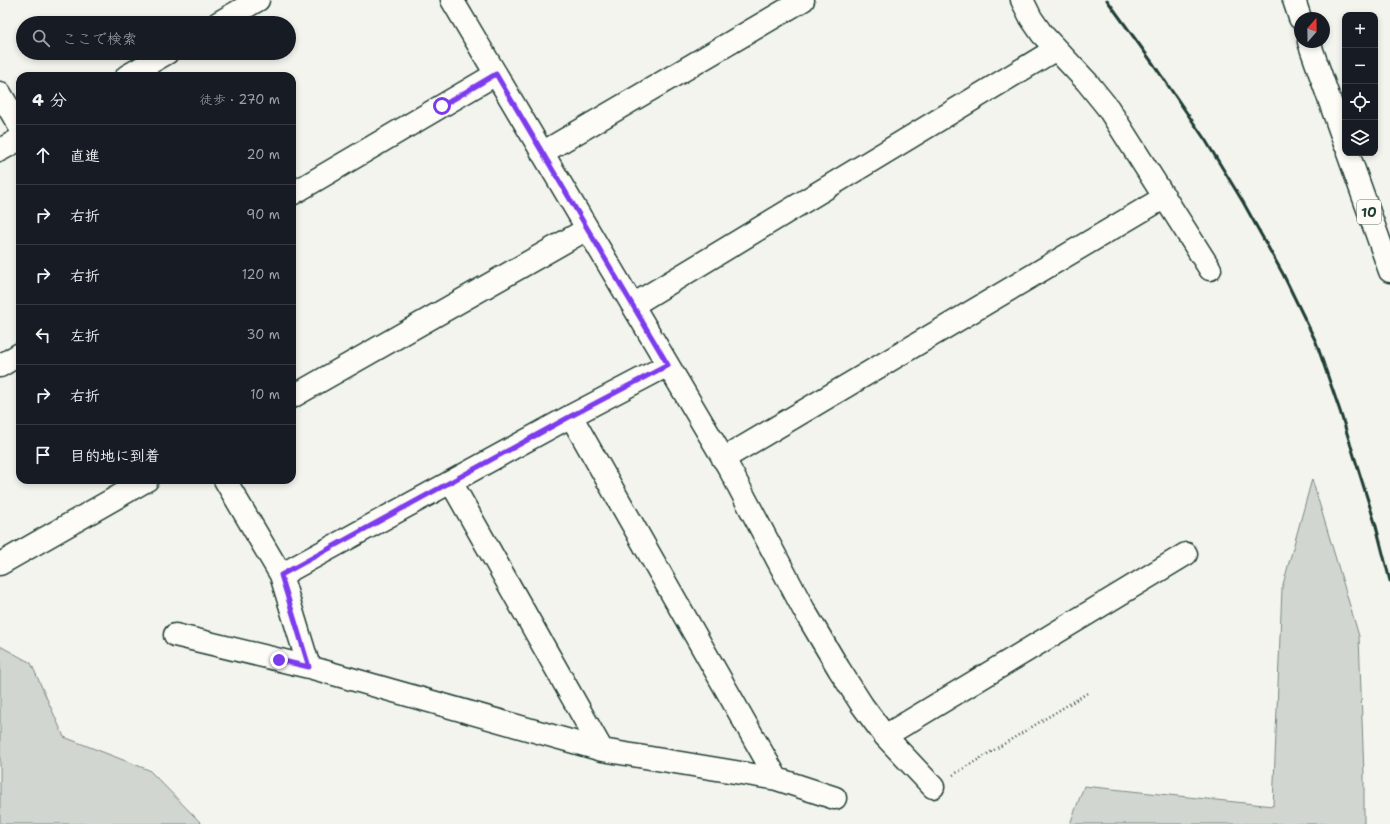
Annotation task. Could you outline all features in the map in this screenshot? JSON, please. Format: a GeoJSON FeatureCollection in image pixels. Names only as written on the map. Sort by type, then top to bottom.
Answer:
{"type":"FeatureCollection","features":[{"type":"Feature","properties":{"kind":"main road"},"geometry":{"type":"LineString","coordinates":[[230,16],[258,0]]}},
{"type":"Feature","properties":{"kind":"main road"},"geometry":{"type":"LineString","coordinates":[[452,0],[723,459],[804,610],[851,687],[885,736],[933,787]]}},
{"type":"Feature","properties":{"kind":"main road"},"geometry":{"type":"LineString","coordinates":[[542,153],[803,0]]}},
{"type":"Feature","properties":{"kind":"main road"},"geometry":{"type":"LineString","coordinates":[[1022,0],[1031,18],[1042,34],[1087,82],[1108,108],[1210,268]]}},
{"type":"Feature","properties":{"kind":"main road"},"geometry":{"type":"LineString","coordinates":[[1294,0],[1298,12]]}},
{"type":"Feature","properties":{"kind":"main road"},"geometry":{"type":"LineString","coordinates":[[1311,48],[1342,136]]}},
{"type":"Feature","properties":{"kind":"main road"},"geometry":{"type":"LineString","coordinates":[[632,305],[1056,49]]}},
{"type":"Feature","properties":{"kind":"main road"},"geometry":{"type":"LineString","coordinates":[[134,72],[155,60]]}},
{"type":"Feature","properties":{"kind":"main road"},"geometry":{"type":"LineString","coordinates":[[296,192],[496,74]]}},
{"type":"Feature","properties":{"kind":"main road"},"geometry":{"type":"LineString","coordinates":[[0,93],[16,120]]}},
{"type":"Feature","properties":{"kind":"main road"},"geometry":{"type":"LineString","coordinates":[[0,150],[16,141]]}},
{"type":"Feature","properties":{"kind":"main road","name":"10"},"geometry":{"type":"LineString","coordinates":[[1349,156],[1390,271]]}},
{"type":"Feature","properties":{"kind":"main road"},"geometry":{"type":"LineString","coordinates":[[723,459],[1165,197]]}},
{"type":"Feature","properties":{"kind":"main road"},"geometry":{"type":"LineString","coordinates":[[296,395],[587,229]]}},
{"type":"Feature","properties":{"kind":"main road"},"geometry":{"type":"LineString","coordinates":[[0,366],[16,356]]}},
{"type":"Feature","properties":{"kind":"main road"},"geometry":{"type":"LineString","coordinates":[[281,575],[571,416],[668,365]]}},
{"type":"Feature","properties":{"kind":"main road"},"geometry":{"type":"LineString","coordinates":[[571,416],[777,779]]}},
{"type":"Feature","properties":{"kind":"main road"},"geometry":{"type":"LineString","coordinates":[[451,482],[602,750]]}},
{"type":"Feature","properties":{"kind":"main road"},"geometry":{"type":"LineString","coordinates":[[0,564],[140,484]]}},
{"type":"Feature","properties":{"kind":"main road"},"geometry":{"type":"LineString","coordinates":[[227,484],[281,575],[309,667]]}},
{"type":"Feature","properties":{"kind":"main road"},"geometry":{"type":"LineString","coordinates":[[885,736],[1186,554]]}},
{"type":"Feature","properties":{"kind":"main road"},"geometry":{"type":"LineString","coordinates":[[175,635],[309,667],[602,750],[777,779],[835,798]]}},
{"type":"Feature","properties":{"kind":"path"},"geometry":{"type":"LineString","coordinates":[[933,787],[1089,692]]}},
{"type":"Feature","properties":{"kind":"shaded area"},"geometry":{"type":"Polygon","coordinates":[[[1312,479],[1359,636],[1364,775],[1364,824],[1070,824],[1084,786],[1273,806],[1282,588],[1312,479]]]}},
{"type":"Feature","properties":{"kind":"shaded area"},"geometry":{"type":"Polygon","coordinates":[[[0,646],[31,663],[64,737],[149,770],[202,824],[0,824],[0,646]]]}},
{"type":"Feature","properties":{"kind":"railway"},"geometry":{"type":"LineString","coordinates":[[1107,0],[1206,141],[1243,202],[1283,274],[1316,342],[1340,411],[1376,526],[1390,581]]}},
{"type":"Feature","properties":{"kind":"route"},"geometry":{"type":"LineString","coordinates":[[279,660],[309,667],[281,575],[571,416],[668,365],[496,74],[442,106]]}}]}
